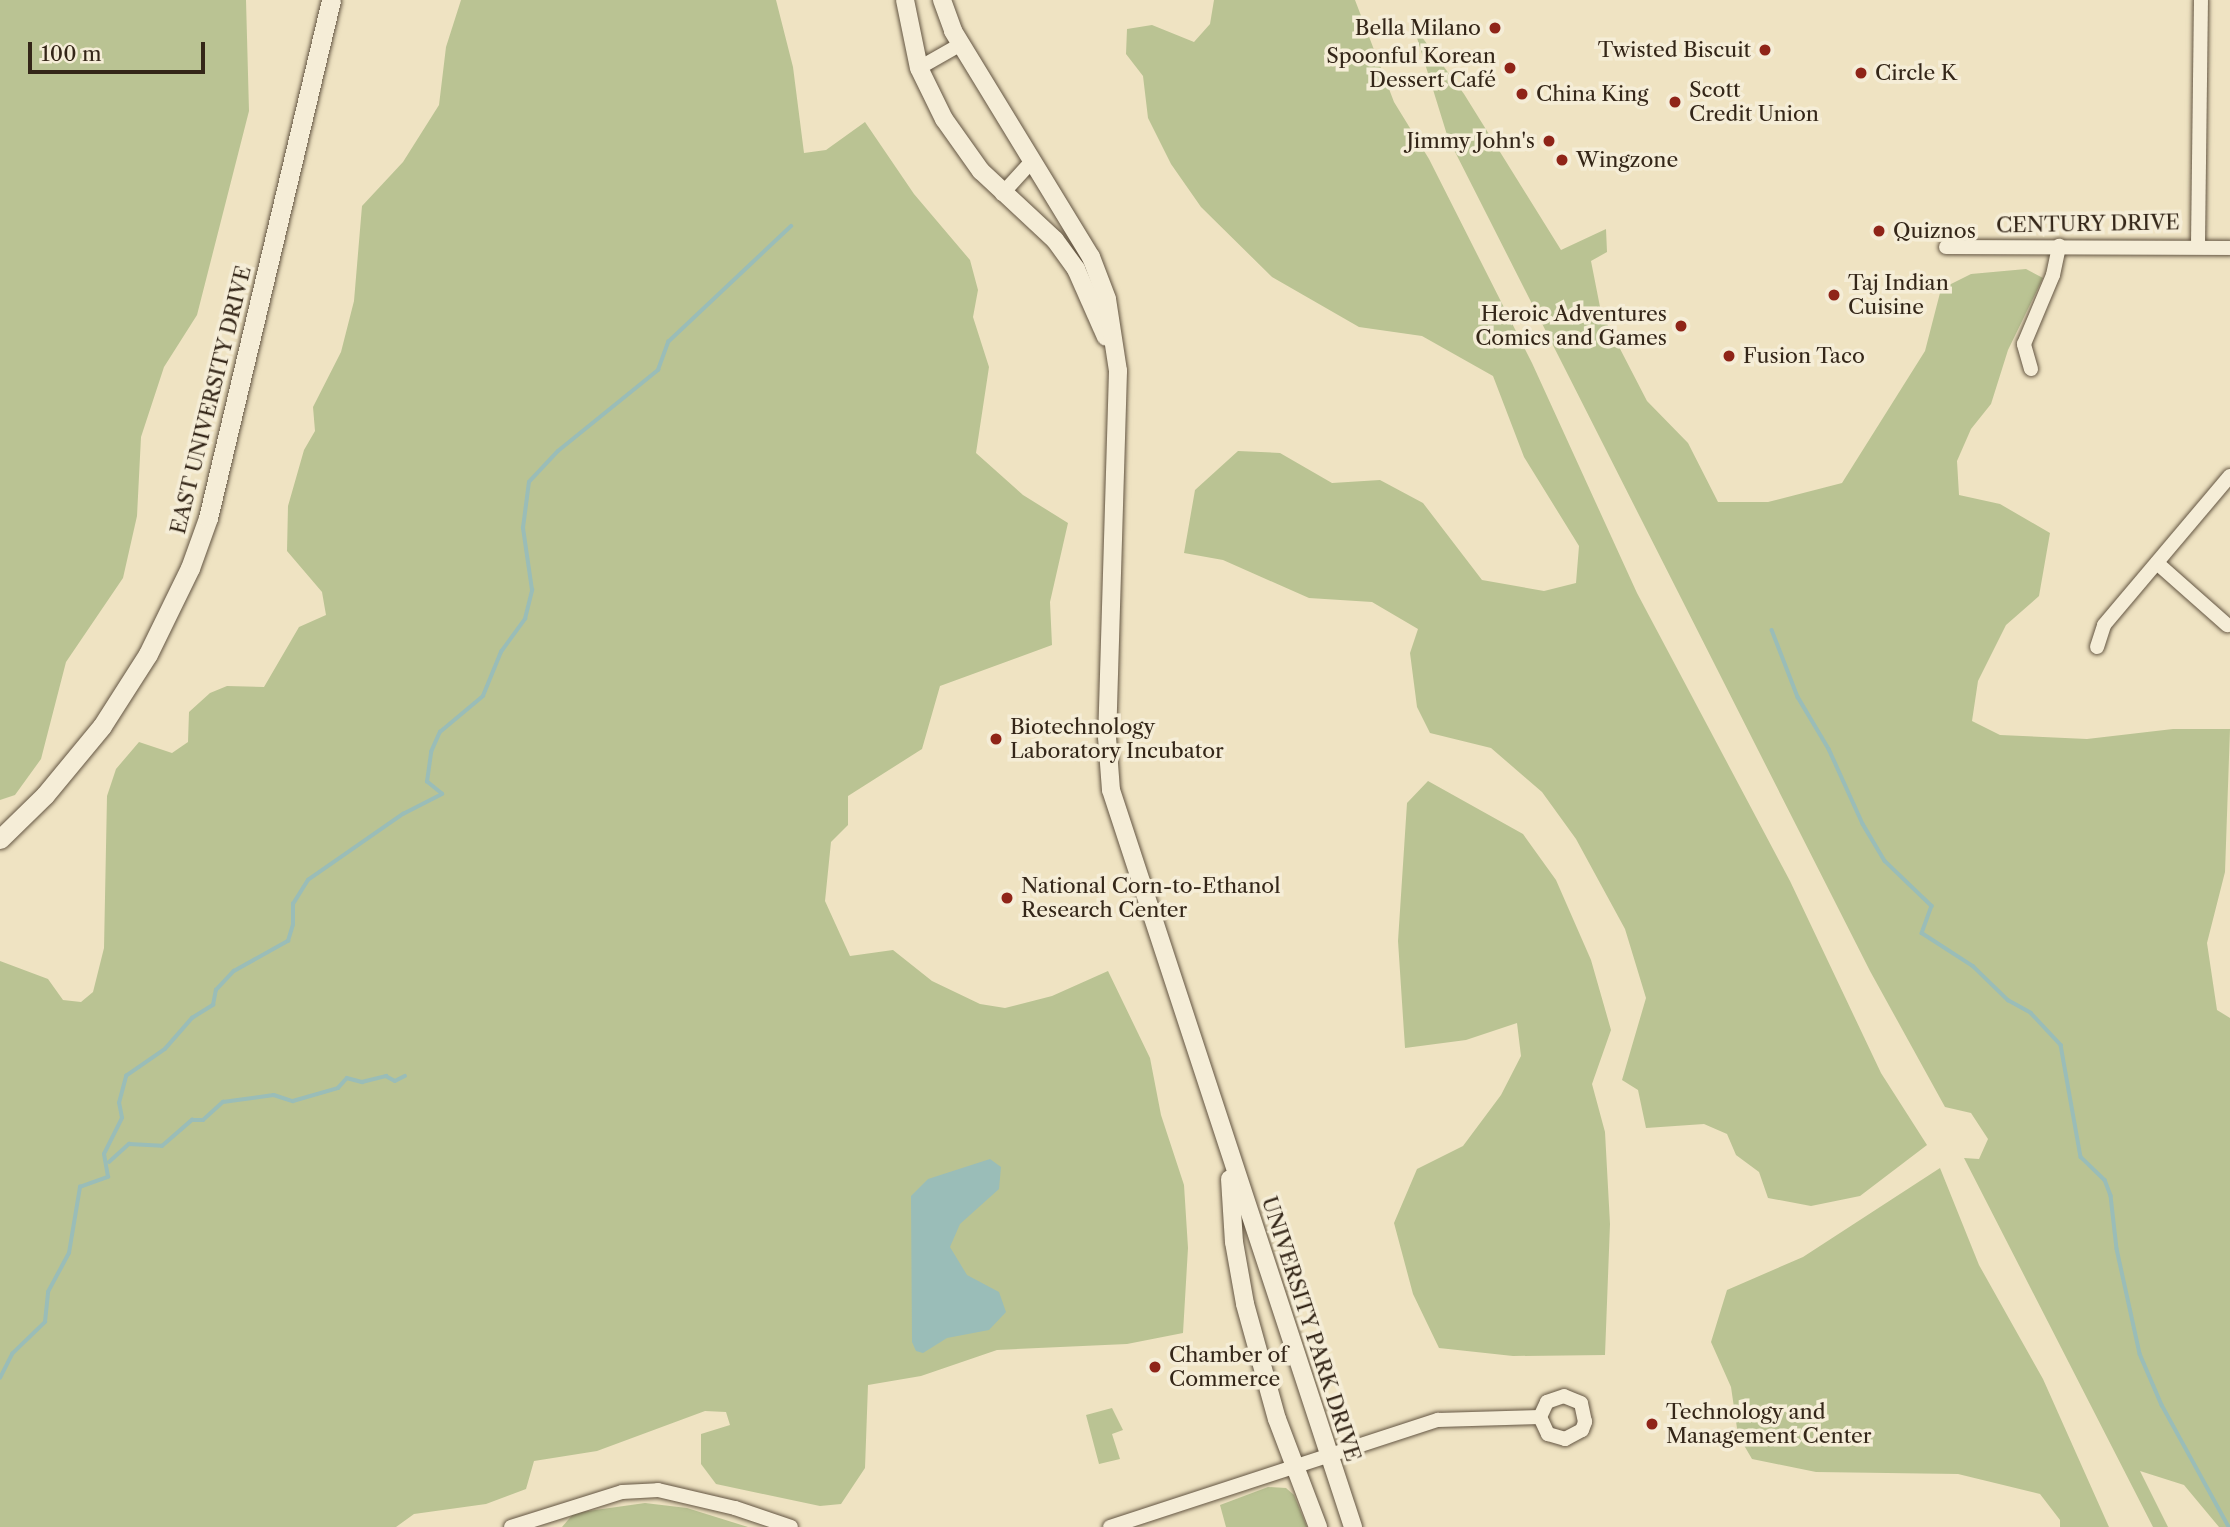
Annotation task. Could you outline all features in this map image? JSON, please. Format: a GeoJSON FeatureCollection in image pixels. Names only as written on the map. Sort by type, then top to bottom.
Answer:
{"type":"FeatureCollection","features":[{"type":"Feature","properties":{"kind":"main road","name":"EAST UNIVERSITY DRIVE"},"geometry":{"type":"LineString","coordinates":[[0,839],[45,795],[102,726],[148,654],[190,568],[208,518],[331,0]]}},
{"type":"Feature","properties":{"kind":"street","name":"UNIVERSITY PARK DRIVE"},"geometry":{"type":"LineString","coordinates":[[905,0],[919,68],[960,144],[1002,194],[1055,240],[1090,294],[1109,347],[1117,410]]}},
{"type":"Feature","properties":{"kind":"street","name":"UNIVERSITY PARK DRIVE"},"geometry":{"type":"LineString","coordinates":[[942,0],[961,44],[1091,257],[1107,299],[1117,348],[1107,737],[1111,790],[1327,1455],[1353,1527]]}},
{"type":"Feature","properties":{"kind":"street"},"geometry":{"type":"LineString","coordinates":[[2198,244],[2201,0]]}},
{"type":"Feature","properties":{"kind":"street"},"geometry":{"type":"LineString","coordinates":[[919,68],[961,44]]}},
{"type":"Feature","properties":{"kind":"street"},"geometry":{"type":"LineString","coordinates":[[1002,194],[1032,161]]}},
{"type":"Feature","properties":{"kind":"street","name":"CENTURY DRIVE"},"geometry":{"type":"LineString","coordinates":[[1946,247],[2198,244],[2230,248]]}},
{"type":"Feature","properties":{"kind":"street"},"geometry":{"type":"LineString","coordinates":[[2031,369],[2024,344],[2053,275],[2059,246]]}},
{"type":"Feature","properties":{"kind":"street"},"geometry":{"type":"LineString","coordinates":[[2097,647],[2104,625],[2230,476]]}},
{"type":"Feature","properties":{"kind":"street"},"geometry":{"type":"LineString","coordinates":[[2157,563],[2227,625]]}},
{"type":"Feature","properties":{"kind":"street","name":"UNIVERSITY PARK DRIVE"},"geometry":{"type":"LineString","coordinates":[[1226,1144],[1237,1272],[1293,1466],[1318,1527]]}},
{"type":"Feature","properties":{"kind":"street"},"geometry":{"type":"LineString","coordinates":[[1110,1527],[1438,1420],[1540,1416]]}},
{"type":"Feature","properties":{"kind":"street"},"geometry":{"type":"LineString","coordinates":[[511,1527],[622,1492],[658,1490],[735,1507],[791,1527]]}},
{"type":"Feature","properties":{"kind":"green space"},"geometry":{"type":"Polygon","coordinates":[[[0,0],[246,0],[249,111],[197,315],[164,367],[141,437],[137,516],[123,578],[66,662],[41,759],[15,795],[0,800],[0,0]]]}},
{"type":"Feature","properties":{"kind":"green space"},"geometry":{"type":"Polygon","coordinates":[[[461,0],[776,0],[793,67],[804,153],[826,150],[865,122],[914,194],[970,260],[978,290],[973,317],[989,367],[976,453],[1023,495],[1068,523],[1050,602],[1052,645],[940,686],[922,749],[848,796],[848,825],[831,842],[825,901],[850,956],[893,950],[932,981],[980,1004],[1005,1008],[1052,996],[1108,971],[1150,1058],[1161,1115],[1184,1185],[1188,1248],[1183,1333],[1127,1344],[997,1350],[921,1376],[868,1385],[865,1468],[841,1504],[820,1506],[716,1484],[701,1464],[701,1434],[730,1425],[726,1412],[705,1411],[597,1451],[534,1461],[526,1489],[486,1504],[414,1514],[396,1527],[0,1527],[0,961],[48,979],[63,1000],[81,1002],[93,992],[104,948],[107,796],[116,769],[139,742],[172,753],[188,742],[189,712],[210,693],[227,686],[264,687],[299,627],[326,615],[322,592],[287,551],[288,506],[304,450],[315,431],[313,407],[341,352],[354,301],[362,206],[403,162],[439,105],[446,47],[461,0]]]}},
{"type":"Feature","properties":{"kind":"green space"},"geometry":{"type":"Polygon","coordinates":[[[1214,0],[1355,0],[1394,102],[1429,159],[1532,363],[1637,593],[1790,881],[1881,1073],[1927,1145],[1860,1196],[1811,1206],[1768,1198],[1759,1172],[1736,1155],[1727,1134],[1704,1124],[1646,1128],[1638,1090],[1622,1080],[1646,998],[1625,929],[1576,839],[1542,792],[1491,748],[1430,733],[1417,707],[1410,653],[1418,629],[1372,602],[1309,598],[1223,560],[1184,553],[1195,490],[1238,451],[1280,453],[1332,483],[1380,480],[1423,503],[1482,580],[1544,591],[1576,583],[1579,546],[1524,457],[1493,376],[1422,336],[1359,327],[1272,277],[1201,207],[1171,164],[1148,118],[1143,76],[1126,54],[1127,29],[1152,25],[1194,42],[1210,24],[1214,0]]]}},
{"type":"Feature","properties":{"kind":"green space"},"geometry":{"type":"Polygon","coordinates":[[[1413,25],[1464,94],[1561,250],[1606,229],[1607,252],[1591,261],[1601,312],[1647,401],[1688,443],[1718,502],[1768,502],[1842,483],[1925,351],[1941,289],[1971,274],[2026,269],[2043,278],[2008,350],[1991,404],[1971,429],[1957,461],[1959,495],[2000,504],[2050,533],[2039,596],[2006,625],[1978,681],[1972,721],[2000,735],[2087,739],[2173,729],[2230,729],[2225,872],[2207,943],[2217,1010],[2230,1018],[2230,1527],[2219,1527],[2184,1485],[2140,1471],[2168,1527],[2153,1527],[1964,1158],[1979,1159],[1988,1139],[1971,1113],[1945,1107],[1870,971],[1448,138],[1413,25]]]}},
{"type":"Feature","properties":{"kind":"green space"},"geometry":{"type":"Polygon","coordinates":[[[1428,781],[1523,834],[1556,880],[1591,960],[1611,1030],[1592,1084],[1605,1132],[1610,1224],[1605,1355],[1513,1356],[1439,1348],[1413,1294],[1394,1223],[1417,1169],[1463,1146],[1501,1095],[1521,1056],[1517,1023],[1466,1040],[1405,1048],[1398,941],[1407,803],[1428,781]]]}},
{"type":"Feature","properties":{"kind":"green space"},"geometry":{"type":"Polygon","coordinates":[[[1940,1168],[1979,1265],[2043,1379],[2109,1527],[2060,1527],[2060,1520],[2040,1494],[1958,1474],[1816,1472],[1752,1459],[1738,1435],[1731,1387],[1711,1342],[1727,1290],[1803,1257],[1940,1168]]]}},
{"type":"Feature","properties":{"kind":"green space"},"geometry":{"type":"Polygon","coordinates":[[[1112,1408],[1123,1430],[1112,1434],[1120,1459],[1099,1464],[1086,1415],[1112,1408]]]}},
{"type":"Feature","properties":{"kind":"green space"},"geometry":{"type":"Polygon","coordinates":[[[1268,1487],[1286,1488],[1294,1495],[1307,1527],[1226,1527],[1220,1505],[1268,1487]]]}},
{"type":"Feature","properties":{"kind":"green space"},"geometry":{"type":"Polygon","coordinates":[[[645,1503],[687,1508],[748,1527],[562,1527],[574,1513],[645,1503]]]}},
{"type":"Feature","properties":{"kind":"water"},"geometry":{"type":"Polygon","coordinates":[[[990,1159],[1001,1167],[999,1189],[960,1224],[950,1247],[967,1275],[999,1292],[1006,1312],[989,1330],[947,1338],[923,1353],[916,1351],[912,1342],[911,1196],[928,1179],[990,1159]]]}},
{"type":"Feature","properties":{"kind":"waterway"},"geometry":{"type":"LineString","coordinates":[[0,1378],[12,1354],[45,1322],[48,1292],[69,1253],[80,1187],[108,1177],[104,1154],[122,1118],[119,1103],[126,1076],[165,1049],[192,1018],[213,1005],[216,990],[234,971],[288,941],[293,925],[293,904],[308,880],[403,814],[442,794],[427,782],[431,752],[440,732],[483,696],[501,652],[525,619],[532,590],[523,528],[529,482],[558,451],[658,370],[668,342],[791,226]]}},
{"type":"Feature","properties":{"kind":"waterway"},"geometry":{"type":"LineString","coordinates":[[1772,630],[1798,697],[1829,749],[1863,824],[1885,861],[1932,906],[1922,933],[1973,966],[2008,1000],[2031,1013],[2061,1045],[2081,1157],[2105,1180],[2111,1196],[2117,1249],[2140,1354],[2162,1405],[2229,1527]]}},
{"type":"Feature","properties":{"kind":"waterway"},"geometry":{"type":"LineString","coordinates":[[109,1162],[129,1144],[162,1146],[192,1120],[203,1120],[223,1102],[274,1095],[293,1101],[338,1088],[347,1078],[362,1082],[386,1076],[395,1081],[405,1076]]}},
{"type":"Feature","properties":{"kind":"place","name":"Bella Milano"},"geometry":{"type":"Point","coordinates":[1495,28]}},
{"type":"Feature","properties":{"kind":"place","name":"Twisted Biscuit"},"geometry":{"type":"Point","coordinates":[1765,50]}},
{"type":"Feature","properties":{"kind":"place","name":"Spoonful Korean Dessert Café"},"geometry":{"type":"Point","coordinates":[1510,68]}},
{"type":"Feature","properties":{"kind":"place","name":"Circle K"},"geometry":{"type":"Point","coordinates":[1861,73]}},
{"type":"Feature","properties":{"kind":"place","name":"China King"},"geometry":{"type":"Point","coordinates":[1522,94]}},
{"type":"Feature","properties":{"kind":"place","name":"Scott Credit Union"},"geometry":{"type":"Point","coordinates":[1675,102]}},
{"type":"Feature","properties":{"kind":"place","name":"Jimmy John's"},"geometry":{"type":"Point","coordinates":[1549,141]}},
{"type":"Feature","properties":{"kind":"place","name":"Wingzone"},"geometry":{"type":"Point","coordinates":[1562,160]}},
{"type":"Feature","properties":{"kind":"place","name":"Quiznos"},"geometry":{"type":"Point","coordinates":[1879,231]}},
{"type":"Feature","properties":{"kind":"place","name":"Taj Indian Cuisine"},"geometry":{"type":"Point","coordinates":[1834,295]}},
{"type":"Feature","properties":{"kind":"place","name":"Heroic Adventures Comics and Games"},"geometry":{"type":"Point","coordinates":[1681,326]}},
{"type":"Feature","properties":{"kind":"place","name":"Fusion Taco"},"geometry":{"type":"Point","coordinates":[1729,356]}},
{"type":"Feature","properties":{"kind":"place","name":"Biotechnology Laboratory Incubator"},"geometry":{"type":"Point","coordinates":[996,739]}},
{"type":"Feature","properties":{"kind":"place","name":"National Corn-to-Ethanol Research Center"},"geometry":{"type":"Point","coordinates":[1007,898]}},
{"type":"Feature","properties":{"kind":"place","name":"Chamber of Commerce"},"geometry":{"type":"Point","coordinates":[1155,1367]}},
{"type":"Feature","properties":{"kind":"place","name":"Technology and Management Center"},"geometry":{"type":"Point","coordinates":[1652,1424]}}]}
